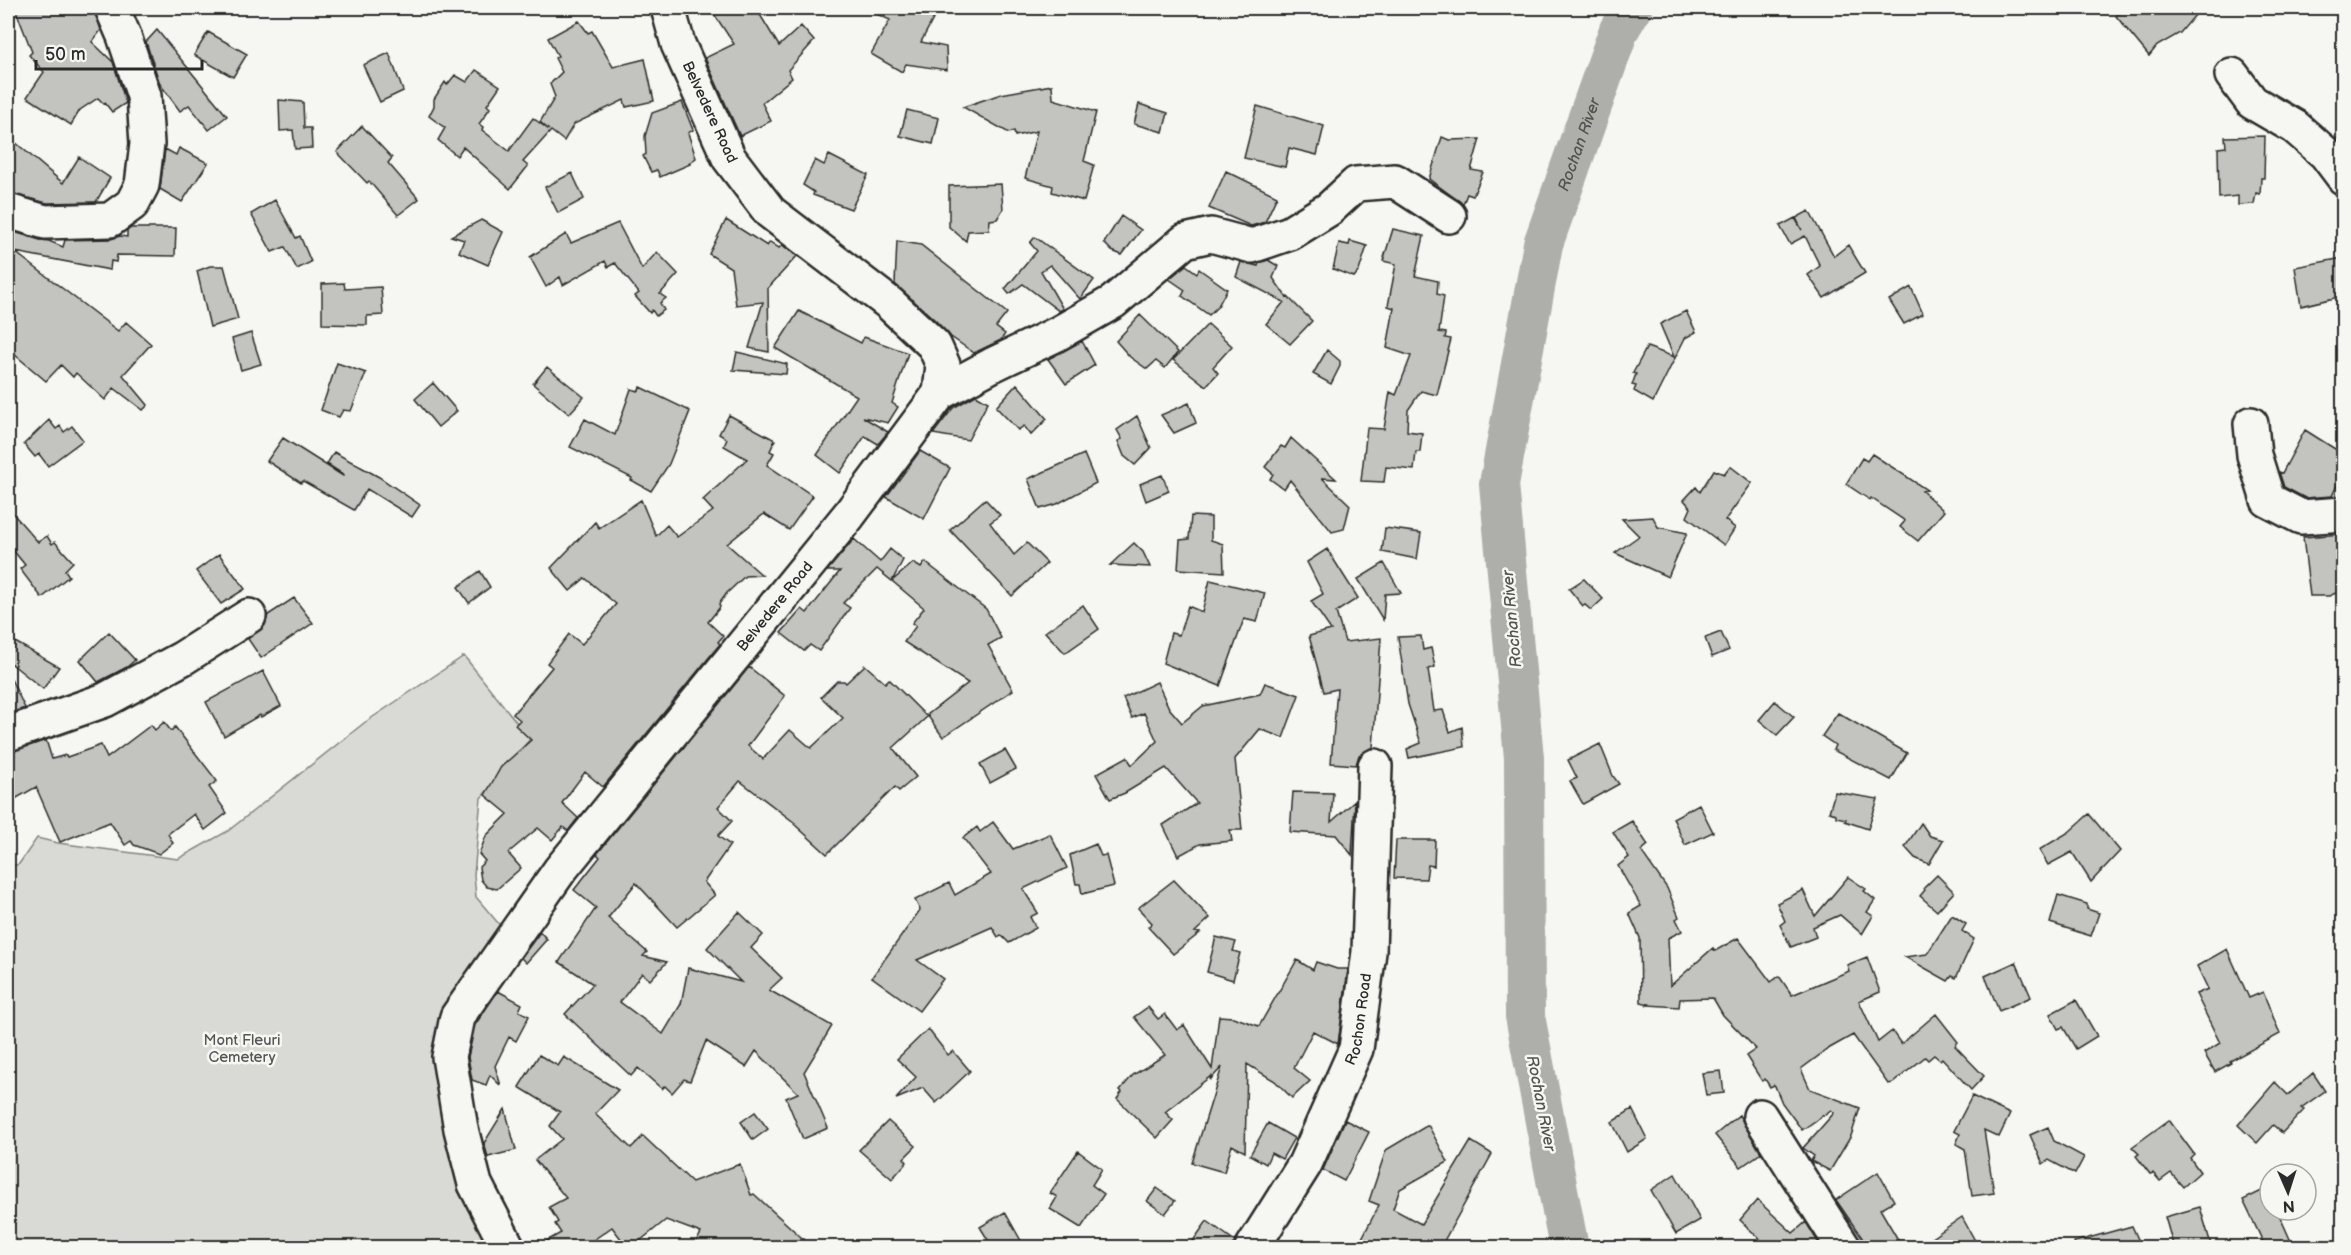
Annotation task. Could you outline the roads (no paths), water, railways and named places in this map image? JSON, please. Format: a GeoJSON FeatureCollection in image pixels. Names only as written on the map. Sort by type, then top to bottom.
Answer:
{"type":"FeatureCollection","features":[{"type":"Feature","properties":{"kind":"street"},"geometry":{"type":"LineString","coordinates":[[8,211],[45,222],[110,220],[132,204],[142,185],[147,144],[144,96],[112,8]]}},
{"type":"Feature","properties":{"kind":"street","name":"Belvedere Road"},"geometry":{"type":"LineString","coordinates":[[508,1248],[475,1184],[461,1129],[449,1057],[457,1017],[560,870],[849,515],[940,393],[943,364],[934,345],[889,303],[770,212],[729,158],[678,44],[668,8]]}},
{"type":"Feature","properties":{"kind":"street"},"geometry":{"type":"LineString","coordinates":[[2232,75],[2252,102],[2295,127],[2326,153],[2343,178]]}},
{"type":"Feature","properties":{"kind":"street"},"geometry":{"type":"LineString","coordinates":[[940,393],[1057,334],[1113,302],[1185,241],[1211,235],[1252,246],[1290,233],[1329,209],[1356,184],[1395,181],[1449,216]]}},
{"type":"Feature","properties":{"kind":"street"},"geometry":{"type":"LineString","coordinates":[[2251,423],[2254,456],[2268,500],[2301,517],[2343,514]]}},
{"type":"Feature","properties":{"kind":"street"},"geometry":{"type":"LineString","coordinates":[[8,734],[105,700],[183,658],[249,616]]}},
{"type":"Feature","properties":{"kind":"street","name":"Rochon Road"},"geometry":{"type":"LineString","coordinates":[[1252,1248],[1305,1164],[1356,1050],[1369,952],[1375,766]]}},
{"type":"Feature","properties":{"kind":"street"},"geometry":{"type":"LineString","coordinates":[[1760,1116],[1844,1248]]}},
{"type":"Feature","properties":{"kind":"waterway","name":"Rochan River"},"geometry":{"type":"LineString","coordinates":[[1569,1248],[1525,1016],[1524,758],[1499,484],[1543,244],[1619,30],[1632,8]]}},
{"type":"Feature","properties":{"kind":"park label","name":"Mont Fleuri Cemetery"},"geometry":{"type":"Point","coordinates":[242,1048]}}]}
